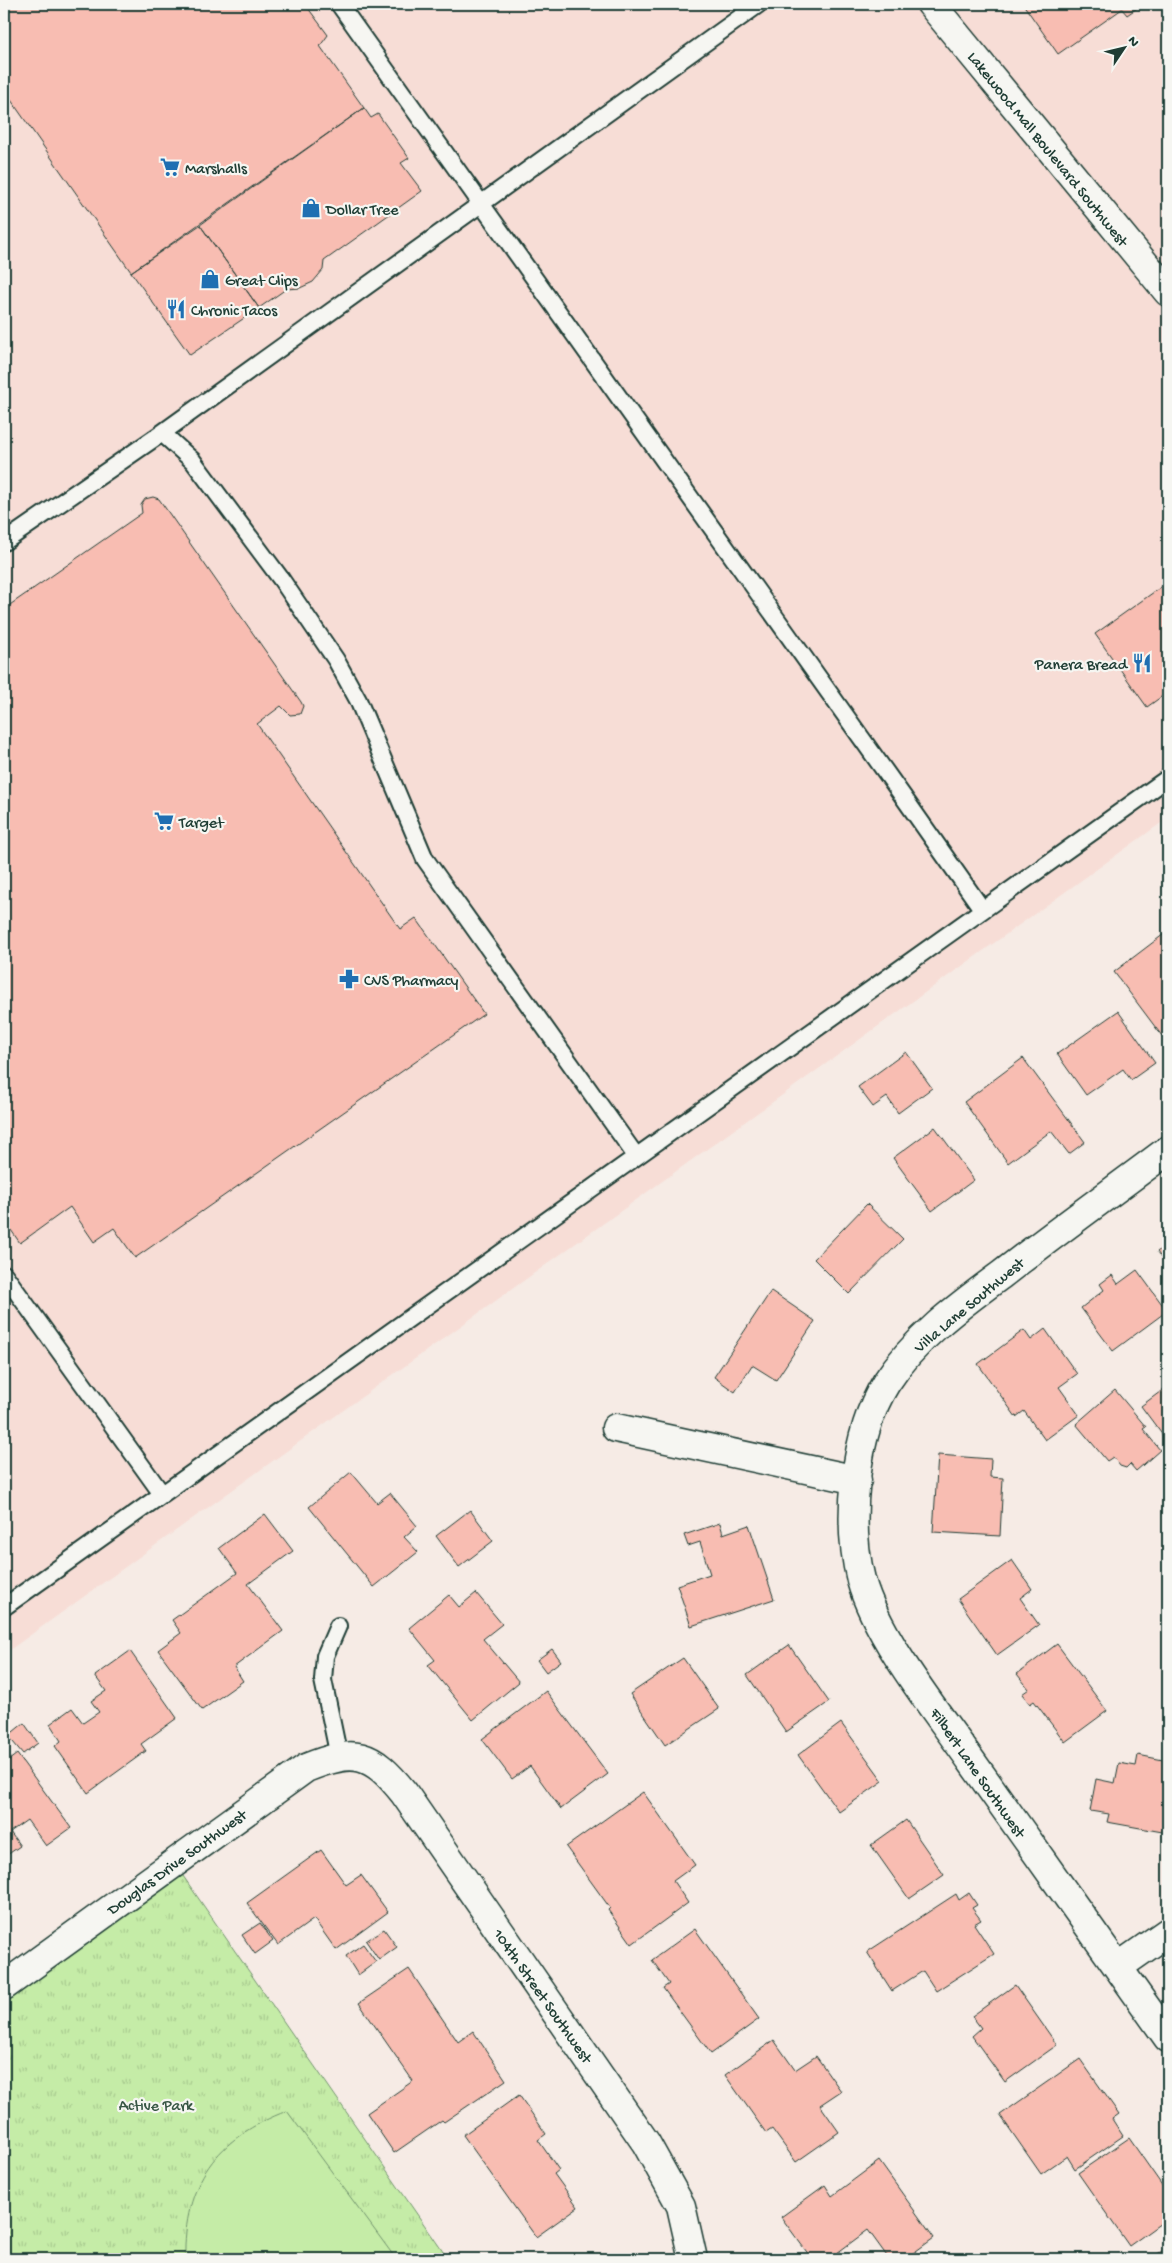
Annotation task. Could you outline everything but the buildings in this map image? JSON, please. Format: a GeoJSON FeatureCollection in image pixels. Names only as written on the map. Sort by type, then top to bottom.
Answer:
{"type":"FeatureCollection","features":[{"type":"Feature","properties":{"kind":"street","name":"Lakewood Mall Boulevard Southwest"},"geometry":{"type":"LineString","coordinates":[[931,4],[1168,292]]}},
{"type":"Feature","properties":{"kind":"street","name":"Villa Lane Southwest"},"geometry":{"type":"LineString","coordinates":[[857,1480],[866,1429],[875,1405],[885,1384],[916,1346],[976,1294],[1168,1150]]}},
{"type":"Feature","properties":{"kind":"street"},"geometry":{"type":"LineString","coordinates":[[616,1428],[857,1480]]}},
{"type":"Feature","properties":{"kind":"street","name":"Filbert Lane Southwest"},"geometry":{"type":"LineString","coordinates":[[857,1480],[854,1509],[856,1555],[862,1581],[883,1629],[933,1707],[1168,2038]]}},
{"type":"Feature","properties":{"kind":"street","name":"Douglas Drive Southwest"},"geometry":{"type":"LineString","coordinates":[[4,1986],[306,1768],[348,1757]]}},
{"type":"Feature","properties":{"kind":"street","name":"104th Street Southwest"},"geometry":{"type":"LineString","coordinates":[[348,1757],[382,1767],[404,1793],[646,2143],[681,2206],[693,2259]]}},
{"type":"Feature","properties":{"kind":"street"},"geometry":{"type":"LineString","coordinates":[[1118,1967],[1168,1932]]}},
{"type":"Feature","properties":{"kind":"lane"},"geometry":{"type":"LineString","coordinates":[[340,4],[694,500],[982,909]]}},
{"type":"Feature","properties":{"kind":"lane"},"geometry":{"type":"LineString","coordinates":[[4,542],[162,433],[759,4]]}},
{"type":"Feature","properties":{"kind":"lane"},"geometry":{"type":"LineString","coordinates":[[162,433],[193,461],[281,579],[336,660],[358,700],[425,860],[636,1156]]}},
{"type":"Feature","properties":{"kind":"lane"},"geometry":{"type":"LineString","coordinates":[[4,1607],[1168,778]]}},
{"type":"Feature","properties":{"kind":"lane"},"geometry":{"type":"LineString","coordinates":[[4,1274],[162,1494]]}},
{"type":"Feature","properties":{"kind":"lane"},"geometry":{"type":"LineString","coordinates":[[338,1626],[325,1656],[322,1680],[348,1757]]}},
{"type":"Feature","properties":{"kind":"shaded area"},"geometry":{"type":"Polygon","coordinates":[[[4,4],[1168,4],[1168,818],[4,1654],[4,4]]]}},
{"type":"Feature","properties":{"kind":"green space","name":"Active Park"},"geometry":{"type":"Polygon","coordinates":[[[174,1863],[448,2259],[4,2259],[4,1986],[174,1863]]]}},
{"type":"Feature","properties":{"kind":"green space"},"geometry":{"type":"Polygon","coordinates":[[[287,2111],[396,2259],[185,2259],[186,2232],[190,2207],[198,2186],[209,2166],[223,2149],[241,2134],[287,2111]]]}},
{"type":"Feature","properties":{"kind":"place","name":"Marshalls"},"geometry":{"type":"Point","coordinates":[170,167]}},
{"type":"Feature","properties":{"kind":"place","name":"Dollar Tree"},"geometry":{"type":"Point","coordinates":[311,208]}},
{"type":"Feature","properties":{"kind":"place","name":"Great Clips"},"geometry":{"type":"Point","coordinates":[210,279]}},
{"type":"Feature","properties":{"kind":"place","name":"Chronic Tacos"},"geometry":{"type":"Point","coordinates":[176,309]}},
{"type":"Feature","properties":{"kind":"place","name":"Panera Bread"},"geometry":{"type":"Point","coordinates":[1142,663]}},
{"type":"Feature","properties":{"kind":"place","name":"Target"},"geometry":{"type":"Point","coordinates":[164,821]}},
{"type":"Feature","properties":{"kind":"place","name":"CVS Pharmacy"},"geometry":{"type":"Point","coordinates":[349,979]}}]}
